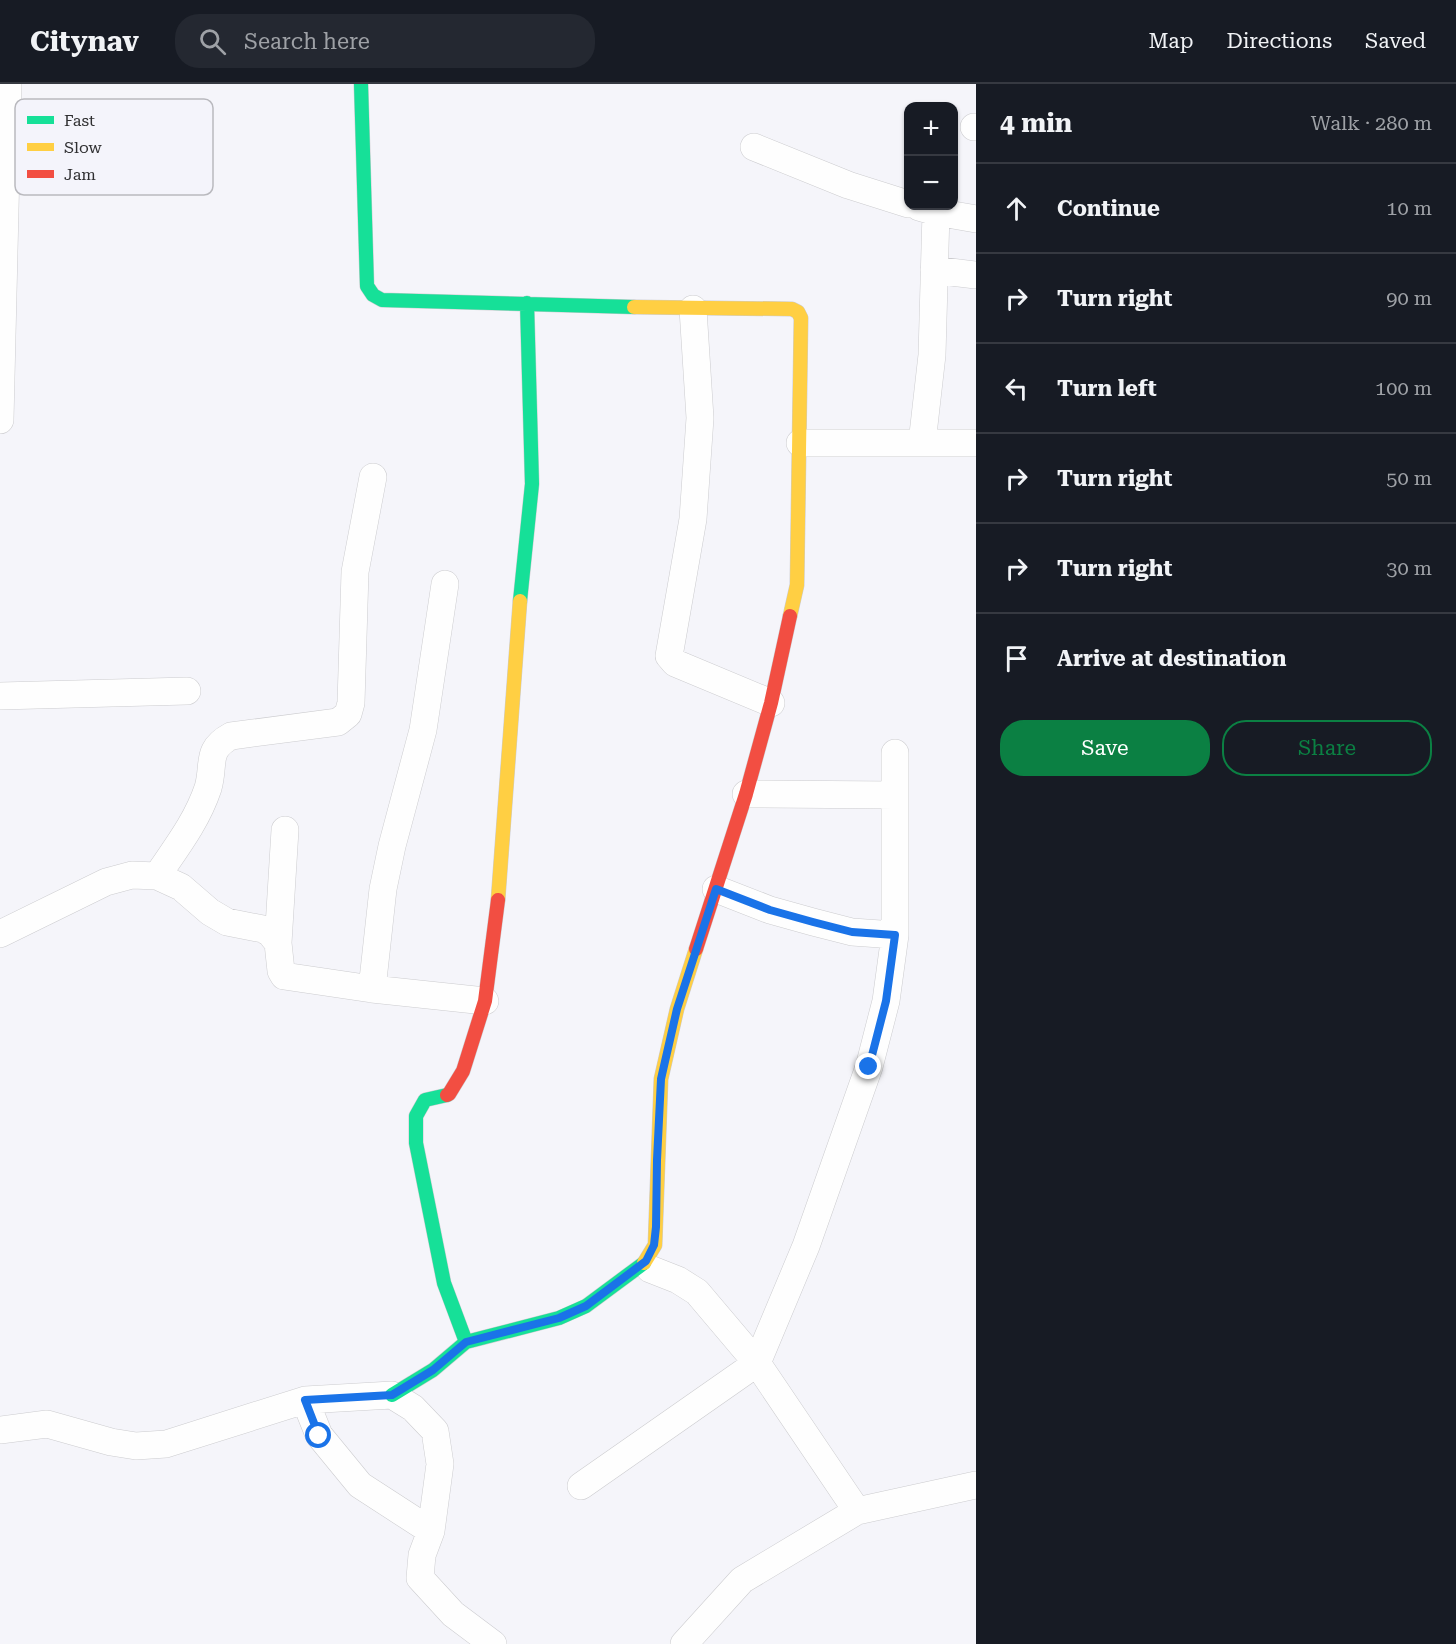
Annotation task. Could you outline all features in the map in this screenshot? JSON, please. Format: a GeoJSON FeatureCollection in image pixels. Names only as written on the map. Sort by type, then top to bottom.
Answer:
{"type":"FeatureCollection","features":[{"type":"Feature","properties":{"kind":"street"},"geometry":{"type":"LineString","coordinates":[[0,420],[8,84]]}},
{"type":"Feature","properties":{"kind":"street"},"geometry":{"type":"LineString","coordinates":[[0,1430],[47,1424],[111,1443],[136,1446],[166,1444],[305,1400],[392,1395],[433,1370],[466,1342],[559,1318],[586,1306],[646,1261],[654,1245],[661,1079],[677,1009],[746,794],[771,704],[797,585],[801,443],[801,318],[798,312],[792,309],[693,309],[382,300],[370,292],[367,286],[361,84]]}},
{"type":"Feature","properties":{"kind":"street"},"geometry":{"type":"LineString","coordinates":[[754,147],[848,185],[904,202]]}},
{"type":"Feature","properties":{"kind":"street"},"geometry":{"type":"LineString","coordinates":[[922,443],[932,355],[934,270],[925,210]]}},
{"type":"Feature","properties":{"kind":"street"},"geometry":{"type":"LineString","coordinates":[[930,210],[976,219]]}},
{"type":"Feature","properties":{"kind":"street"},"geometry":{"type":"LineString","coordinates":[[934,270],[976,275]]}},
{"type":"Feature","properties":{"kind":"street"},"geometry":{"type":"LineString","coordinates":[[466,1342],[444,1283],[416,1143],[416,1116],[425,1100],[448,1094],[463,1071],[485,1001],[500,882],[519,609],[532,484],[527,303]]}},
{"type":"Feature","properties":{"kind":"street"},"geometry":{"type":"LineString","coordinates":[[693,309],[700,418],[693,519],[669,656],[675,663],[771,704]]}},
{"type":"Feature","properties":{"kind":"street"},"geometry":{"type":"LineString","coordinates":[[801,443],[976,443]]}},
{"type":"Feature","properties":{"kind":"street"},"geometry":{"type":"LineString","coordinates":[[157,876],[198,814],[208,786],[214,752],[220,742],[231,736],[338,722],[348,714],[351,703],[355,572],[373,477]]}},
{"type":"Feature","properties":{"kind":"street"},"geometry":{"type":"LineString","coordinates":[[372,989],[383,889],[423,730],[445,584]]}},
{"type":"Feature","properties":{"kind":"street"},"geometry":{"type":"LineString","coordinates":[[0,696],[187,691]]}},
{"type":"Feature","properties":{"kind":"street"},"geometry":{"type":"LineString","coordinates":[[580,1486],[756,1362],[806,1246],[869,1067],[886,1001],[895,935],[895,753]]}},
{"type":"Feature","properties":{"kind":"street"},"geometry":{"type":"LineString","coordinates":[[746,794],[895,795]]}},
{"type":"Feature","properties":{"kind":"street"},"geometry":{"type":"LineString","coordinates":[[285,830],[278,943],[281,971],[284,976],[372,989],[485,1001]]}},
{"type":"Feature","properties":{"kind":"street"},"geometry":{"type":"LineString","coordinates":[[0,934],[106,882],[132,875],[157,876],[181,887],[210,912],[227,922],[262,929],[270,933],[278,943]]}},
{"type":"Feature","properties":{"kind":"street"},"geometry":{"type":"LineString","coordinates":[[716,889],[770,910],[813,922],[852,932],[895,935]]}},
{"type":"Feature","properties":{"kind":"street"},"geometry":{"type":"LineString","coordinates":[[650,1269],[678,1280],[697,1292],[756,1362],[857,1511]]}},
{"type":"Feature","properties":{"kind":"street"},"geometry":{"type":"LineString","coordinates":[[392,1395],[413,1408],[435,1431],[440,1464],[431,1531],[422,1555],[420,1578],[453,1614],[493,1644]]}},
{"type":"Feature","properties":{"kind":"street"},"geometry":{"type":"LineString","coordinates":[[305,1400],[319,1436],[360,1485],[431,1531]]}},
{"type":"Feature","properties":{"kind":"street"},"geometry":{"type":"LineString","coordinates":[[684,1644],[742,1580],[857,1511],[976,1485]]}},
{"type":"Feature","properties":{"kind":"traffic: fast"},"geometry":{"type":"LineString","coordinates":[[361,84],[367,286],[373,295],[382,300],[634,307]]}},
{"type":"Feature","properties":{"kind":"traffic: fast"},"geometry":{"type":"LineString","coordinates":[[520,601],[532,484],[527,303]]}},
{"type":"Feature","properties":{"kind":"traffic: fast"},"geometry":{"type":"LineString","coordinates":[[392,1395],[433,1370],[466,1342],[444,1283],[416,1143],[416,1116],[425,1100],[447,1095]]}},
{"type":"Feature","properties":{"kind":"traffic: fast"},"geometry":{"type":"LineString","coordinates":[[466,1342],[559,1318],[586,1306],[644,1263]]}},
{"type":"Feature","properties":{"kind":"traffic: slow"},"geometry":{"type":"LineString","coordinates":[[634,307],[792,309],[798,312],[801,318],[797,585],[790,616]]}},
{"type":"Feature","properties":{"kind":"traffic: slow"},"geometry":{"type":"LineString","coordinates":[[498,900],[520,601]]}},
{"type":"Feature","properties":{"kind":"traffic: slow"},"geometry":{"type":"LineString","coordinates":[[644,1263],[655,1245],[661,1079],[677,1009],[696,949]]}},
{"type":"Feature","properties":{"kind":"traffic: jam"},"geometry":{"type":"LineString","coordinates":[[696,949],[746,794],[771,703],[790,616]]}},
{"type":"Feature","properties":{"kind":"traffic: jam"},"geometry":{"type":"LineString","coordinates":[[447,1095],[463,1071],[485,1001],[498,900]]}},
{"type":"Feature","properties":{"kind":"route"},"geometry":{"type":"LineString","coordinates":[[319,1436],[305,1400],[392,1395],[433,1370],[466,1342],[559,1318],[586,1306],[646,1261],[654,1245],[656,1227],[661,1079],[677,1009],[716,889],[770,910],[813,922],[852,932],[895,935],[886,1001],[869,1067]]}}]}
